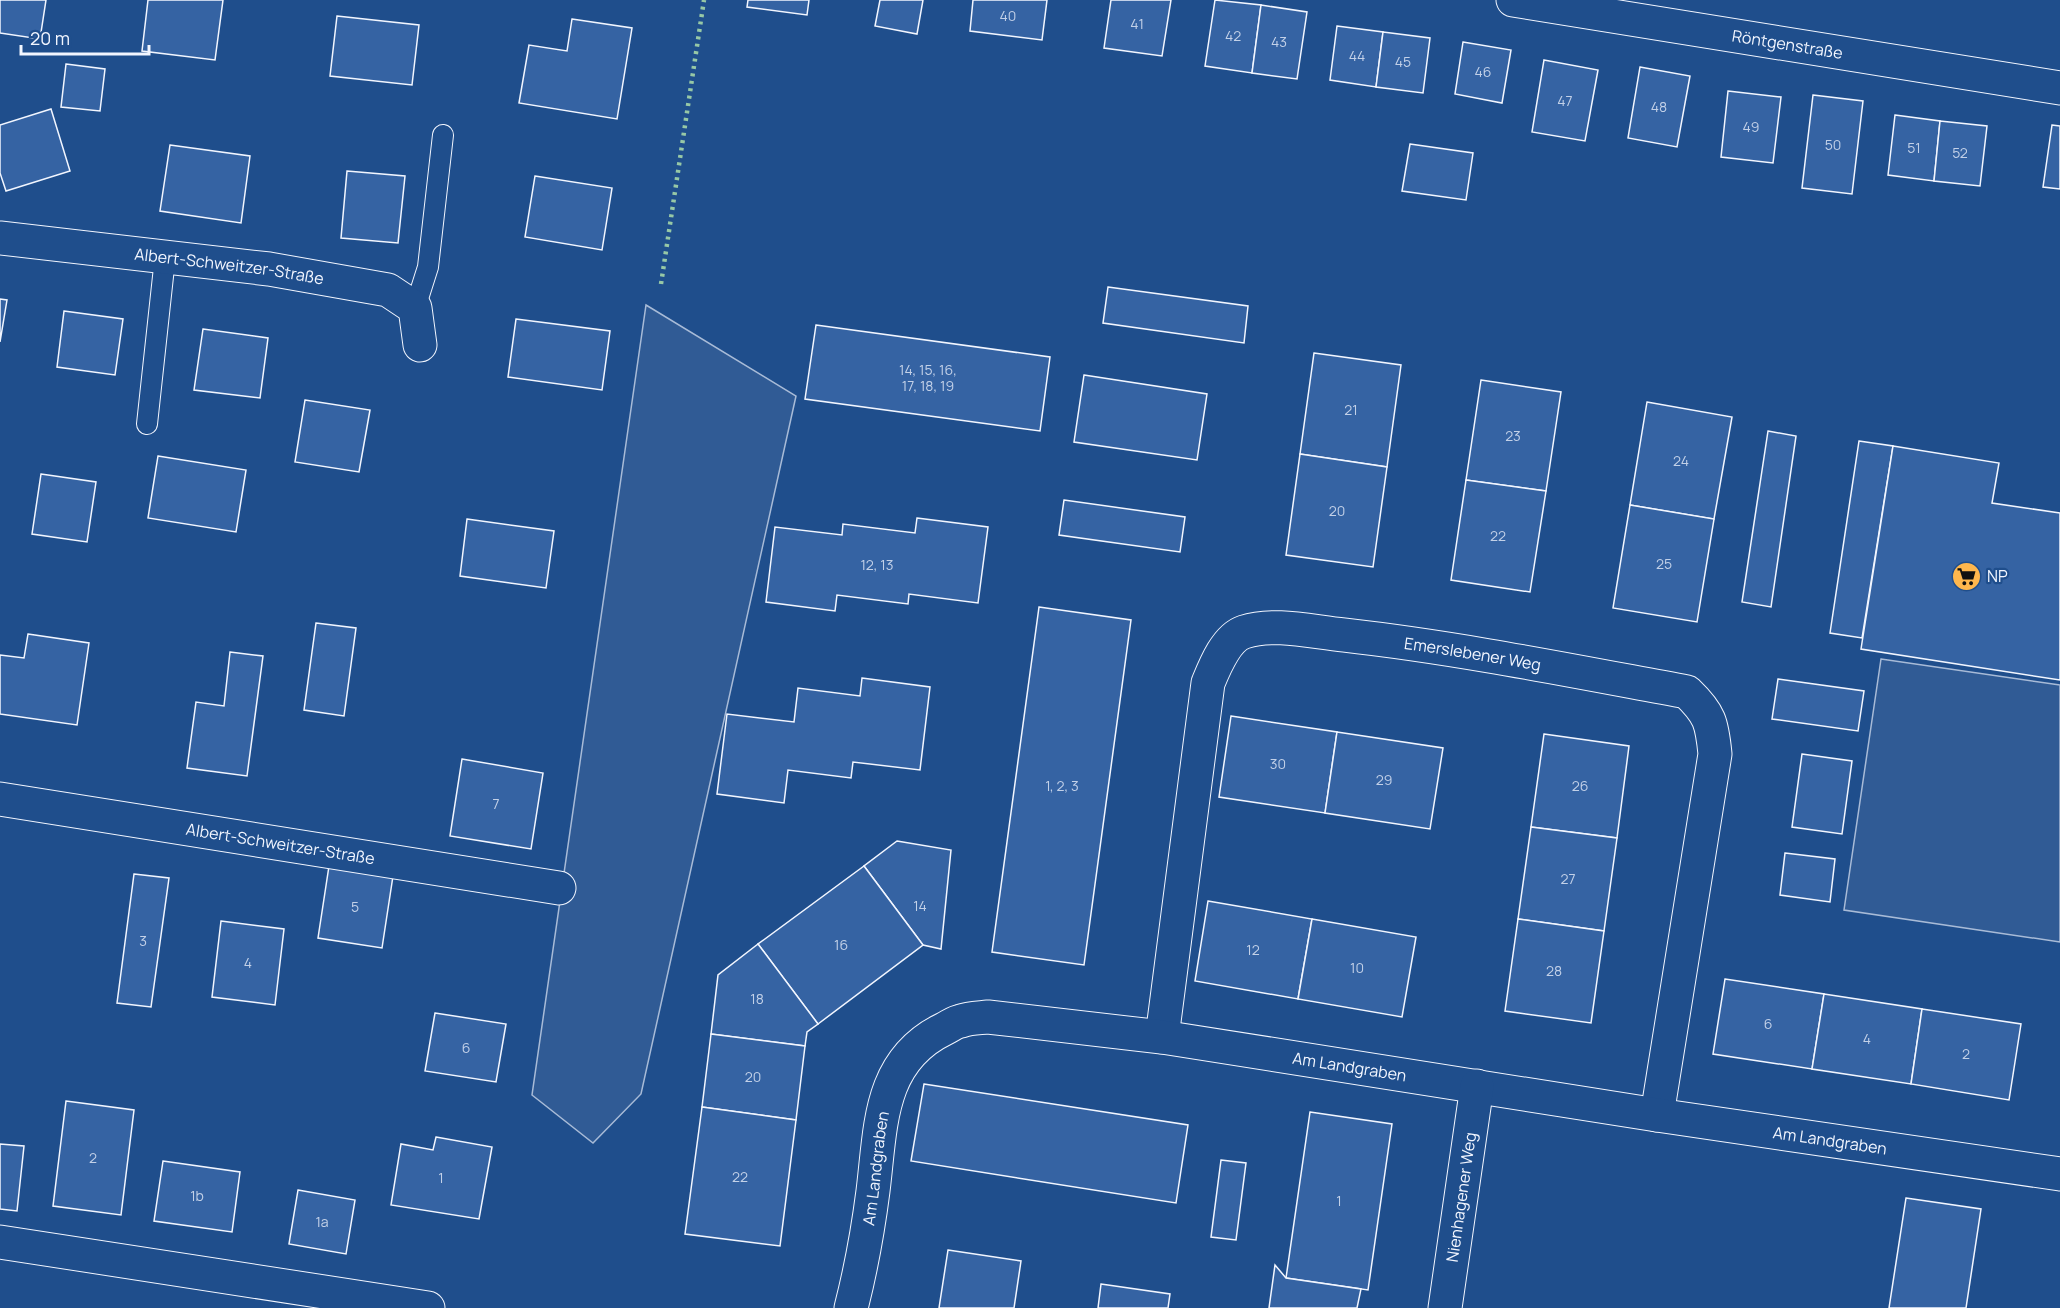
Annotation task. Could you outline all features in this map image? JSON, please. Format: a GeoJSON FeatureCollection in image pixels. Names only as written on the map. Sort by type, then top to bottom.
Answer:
{"type":"FeatureCollection","features":[{"type":"Feature","properties":{"kind":"street","name":"Röntgenstraße"},"geometry":{"type":"LineString","coordinates":[[1514,0],[2060,88]]}},
{"type":"Feature","properties":{"kind":"street","name":"Albert-Schweitzer-Straße"},"geometry":{"type":"LineString","coordinates":[[0,238],[269,268],[388,290],[415,308]]}},
{"type":"Feature","properties":{"kind":"street"},"geometry":{"type":"LineString","coordinates":[[415,308],[420,345]]}},
{"type":"Feature","properties":{"kind":"street","name":"Emerslebener Weg"},"geometry":{"type":"LineString","coordinates":[[1162,1037],[1208,683],[1220,654],[1241,633],[1267,627],[1386,640],[1531,663],[1686,692],[1701,706],[1713,726],[1714,754],[1657,1115]]}},
{"type":"Feature","properties":{"kind":"street","name":"Albert-Schweitzer-Straße"},"geometry":{"type":"LineString","coordinates":[[0,799],[559,888]]}},
{"type":"Feature","properties":{"kind":"street","name":"Am Landgraben"},"geometry":{"type":"LineString","coordinates":[[851,1308],[870,1214],[883,1111],[894,1076],[913,1049],[935,1033],[961,1021],[988,1017],[1162,1037],[1657,1115],[2060,1174]]}},
{"type":"Feature","properties":{"kind":"street","name":"Nienhagener Weg"},"geometry":{"type":"LineString","coordinates":[[1445,1308],[1477,1086]]}},
{"type":"Feature","properties":{"kind":"street"},"geometry":{"type":"LineString","coordinates":[[0,1242],[428,1308]]}},
{"type":"Feature","properties":{"kind":"lane"},"geometry":{"type":"LineString","coordinates":[[415,308],[428,267],[443,135]]}},
{"type":"Feature","properties":{"kind":"lane"},"geometry":{"type":"LineString","coordinates":[[147,424],[165,258]]}},
{"type":"Feature","properties":{"kind":"shaded area"},"geometry":{"type":"Polygon","coordinates":[[[646,305],[796,396],[641,1094],[593,1143],[532,1095],[646,305]]]}},
{"type":"Feature","properties":{"kind":"shaded area"},"geometry":{"type":"Polygon","coordinates":[[[1881,659],[2060,685],[2060,942],[1844,910],[1881,659]]]}},
{"type":"Feature","properties":{"kind":"building"},"geometry":{"type":"Polygon","coordinates":[[[0,0],[46,0],[40,39],[0,33],[0,0]]]}},
{"type":"Feature","properties":{"kind":"building"},"geometry":{"type":"Polygon","coordinates":[[[148,0],[223,0],[215,60],[142,51],[148,0]]]}},
{"type":"Feature","properties":{"kind":"building"},"geometry":{"type":"Polygon","coordinates":[[[748,0],[809,0],[807,15],[747,7],[748,0]]]}},
{"type":"Feature","properties":{"kind":"building"},"geometry":{"type":"Polygon","coordinates":[[[880,0],[923,0],[917,34],[875,26],[880,0]]]}},
{"type":"Feature","properties":{"kind":"building"},"geometry":{"type":"Polygon","coordinates":[[[973,0],[1047,0],[1042,40],[970,31],[973,0]]]}},
{"type":"Feature","properties":{"kind":"building"},"geometry":{"type":"Polygon","coordinates":[[[1111,0],[1171,0],[1162,56],[1104,48],[1111,0]]]}},
{"type":"Feature","properties":{"kind":"building"},"geometry":{"type":"Polygon","coordinates":[[[1215,0],[1261,5],[1252,73],[1205,66],[1215,0]]]}},
{"type":"Feature","properties":{"kind":"building"},"geometry":{"type":"Polygon","coordinates":[[[1261,5],[1307,12],[1297,79],[1252,73],[1261,5]]]}},
{"type":"Feature","properties":{"kind":"building"},"geometry":{"type":"Polygon","coordinates":[[[337,16],[419,25],[412,85],[330,76],[337,16]]]}},
{"type":"Feature","properties":{"kind":"building"},"geometry":{"type":"Polygon","coordinates":[[[572,19],[632,28],[617,119],[519,103],[529,45],[567,51],[572,19]]]}},
{"type":"Feature","properties":{"kind":"building"},"geometry":{"type":"Polygon","coordinates":[[[1337,26],[1383,32],[1376,87],[1330,80],[1337,26]]]}},
{"type":"Feature","properties":{"kind":"building"},"geometry":{"type":"Polygon","coordinates":[[[1383,32],[1430,38],[1423,93],[1376,87],[1383,32]]]}},
{"type":"Feature","properties":{"kind":"building"},"geometry":{"type":"Polygon","coordinates":[[[1463,42],[1511,50],[1502,103],[1455,94],[1463,42]]]}},
{"type":"Feature","properties":{"kind":"building"},"geometry":{"type":"Polygon","coordinates":[[[1544,60],[1598,70],[1585,141],[1532,132],[1544,60]]]}},
{"type":"Feature","properties":{"kind":"building"},"geometry":{"type":"Polygon","coordinates":[[[66,64],[105,69],[100,111],[61,107],[66,64]]]}},
{"type":"Feature","properties":{"kind":"building"},"geometry":{"type":"Polygon","coordinates":[[[1640,67],[1690,76],[1677,147],[1628,138],[1640,67]]]}},
{"type":"Feature","properties":{"kind":"building"},"geometry":{"type":"Polygon","coordinates":[[[1728,91],[1781,97],[1773,163],[1721,157],[1728,91]]]}},
{"type":"Feature","properties":{"kind":"building"},"geometry":{"type":"Polygon","coordinates":[[[1813,95],[1863,101],[1852,194],[1802,188],[1813,95]]]}},
{"type":"Feature","properties":{"kind":"building"},"geometry":{"type":"Polygon","coordinates":[[[51,109],[70,171],[6,191],[0,173],[0,125],[51,109]]]}},
{"type":"Feature","properties":{"kind":"building"},"geometry":{"type":"Polygon","coordinates":[[[1895,115],[1940,121],[1934,181],[1888,175],[1895,115]]]}},
{"type":"Feature","properties":{"kind":"building"},"geometry":{"type":"Polygon","coordinates":[[[1940,121],[1987,126],[1980,186],[1934,181],[1940,121]]]}},
{"type":"Feature","properties":{"kind":"building"},"geometry":{"type":"Polygon","coordinates":[[[2052,125],[2060,126],[2060,189],[2043,187],[2052,125]]]}},
{"type":"Feature","properties":{"kind":"building"},"geometry":{"type":"Polygon","coordinates":[[[1410,144],[1473,153],[1466,200],[1402,191],[1410,144]]]}},
{"type":"Feature","properties":{"kind":"building"},"geometry":{"type":"Polygon","coordinates":[[[170,145],[250,156],[241,223],[160,211],[170,145]]]}},
{"type":"Feature","properties":{"kind":"building"},"geometry":{"type":"Polygon","coordinates":[[[347,171],[405,176],[398,243],[341,238],[347,171]]]}},
{"type":"Feature","properties":{"kind":"building"},"geometry":{"type":"Polygon","coordinates":[[[535,176],[612,188],[602,250],[525,237],[535,176]]]}},
{"type":"Feature","properties":{"kind":"building"},"geometry":{"type":"Polygon","coordinates":[[[1108,287],[1248,306],[1244,343],[1103,323],[1108,287]]]}},
{"type":"Feature","properties":{"kind":"building"},"geometry":{"type":"Polygon","coordinates":[[[0,299],[7,300],[0,342],[0,299]]]}},
{"type":"Feature","properties":{"kind":"building"},"geometry":{"type":"Polygon","coordinates":[[[64,311],[123,319],[115,375],[57,367],[64,311]]]}},
{"type":"Feature","properties":{"kind":"building"},"geometry":{"type":"Polygon","coordinates":[[[516,319],[610,331],[602,390],[508,377],[516,319]]]}},
{"type":"Feature","properties":{"kind":"building"},"geometry":{"type":"Polygon","coordinates":[[[816,325],[1050,357],[1040,431],[805,399],[816,325]]]}},
{"type":"Feature","properties":{"kind":"building"},"geometry":{"type":"Polygon","coordinates":[[[203,329],[268,338],[260,398],[194,390],[203,329]]]}},
{"type":"Feature","properties":{"kind":"building"},"geometry":{"type":"Polygon","coordinates":[[[1314,353],[1401,365],[1387,467],[1300,454],[1314,353]]]}},
{"type":"Feature","properties":{"kind":"building"},"geometry":{"type":"Polygon","coordinates":[[[1084,375],[1207,394],[1197,460],[1074,442],[1084,375]]]}},
{"type":"Feature","properties":{"kind":"building"},"geometry":{"type":"Polygon","coordinates":[[[1481,380],[1561,392],[1546,491],[1466,480],[1481,380]]]}},
{"type":"Feature","properties":{"kind":"building"},"geometry":{"type":"Polygon","coordinates":[[[305,400],[370,410],[359,472],[295,462],[305,400]]]}},
{"type":"Feature","properties":{"kind":"building"},"geometry":{"type":"Polygon","coordinates":[[[1647,402],[1732,417],[1714,519],[1630,505],[1647,402]]]}},
{"type":"Feature","properties":{"kind":"building"},"geometry":{"type":"Polygon","coordinates":[[[1768,431],[1796,436],[1771,607],[1742,602],[1768,431]]]}},
{"type":"Feature","properties":{"kind":"building"},"geometry":{"type":"Polygon","coordinates":[[[1859,441],[1893,446],[1862,638],[1830,633],[1859,441]]]}},
{"type":"Feature","properties":{"kind":"building","name":"NP"},"geometry":{"type":"Polygon","coordinates":[[[1893,446],[1999,463],[1992,503],[2060,513],[2060,680],[1861,649],[1893,446]]]}},
{"type":"Feature","properties":{"kind":"building"},"geometry":{"type":"Polygon","coordinates":[[[1300,454],[1387,467],[1373,567],[1286,555],[1300,454]]]}},
{"type":"Feature","properties":{"kind":"building"},"geometry":{"type":"Polygon","coordinates":[[[158,456],[246,470],[236,532],[148,518],[158,456]]]}},
{"type":"Feature","properties":{"kind":"building"},"geometry":{"type":"Polygon","coordinates":[[[41,474],[96,482],[87,542],[32,534],[41,474]]]}},
{"type":"Feature","properties":{"kind":"building"},"geometry":{"type":"Polygon","coordinates":[[[1466,480],[1546,491],[1530,592],[1451,580],[1466,480]]]}},
{"type":"Feature","properties":{"kind":"building"},"geometry":{"type":"Polygon","coordinates":[[[1064,500],[1185,517],[1180,552],[1059,535],[1064,500]]]}},
{"type":"Feature","properties":{"kind":"building"},"geometry":{"type":"Polygon","coordinates":[[[1630,505],[1714,519],[1697,622],[1613,608],[1630,505]]]}},
{"type":"Feature","properties":{"kind":"building"},"geometry":{"type":"Polygon","coordinates":[[[917,518],[988,527],[978,603],[909,594],[908,604],[837,595],[835,611],[766,602],[775,527],[842,535],[843,524],[915,533],[917,518]]]}},
{"type":"Feature","properties":{"kind":"building"},"geometry":{"type":"Polygon","coordinates":[[[467,519],[554,531],[546,588],[460,576],[467,519]]]}},
{"type":"Feature","properties":{"kind":"building"},"geometry":{"type":"Polygon","coordinates":[[[1039,607],[1131,620],[1084,965],[992,952],[1039,607]]]}},
{"type":"Feature","properties":{"kind":"building"},"geometry":{"type":"Polygon","coordinates":[[[316,623],[356,628],[344,716],[304,710],[316,623]]]}},
{"type":"Feature","properties":{"kind":"building"},"geometry":{"type":"Polygon","coordinates":[[[28,634],[89,643],[77,725],[0,714],[0,655],[24,658],[28,634]]]}},
{"type":"Feature","properties":{"kind":"building"},"geometry":{"type":"Polygon","coordinates":[[[230,652],[263,656],[247,776],[187,768],[196,702],[224,706],[230,652]]]}},
{"type":"Feature","properties":{"kind":"building"},"geometry":{"type":"Polygon","coordinates":[[[862,678],[930,687],[920,770],[853,762],[851,778],[788,770],[784,803],[717,794],[727,714],[794,722],[798,688],[860,696],[862,678]]]}},
{"type":"Feature","properties":{"kind":"building"},"geometry":{"type":"Polygon","coordinates":[[[1778,679],[1864,691],[1858,731],[1772,719],[1778,679]]]}},
{"type":"Feature","properties":{"kind":"building"},"geometry":{"type":"Polygon","coordinates":[[[1231,716],[1337,732],[1325,813],[1219,797],[1231,716]]]}},
{"type":"Feature","properties":{"kind":"building"},"geometry":{"type":"Polygon","coordinates":[[[1337,732],[1443,748],[1430,829],[1325,813],[1337,732]]]}},
{"type":"Feature","properties":{"kind":"building"},"geometry":{"type":"Polygon","coordinates":[[[1544,734],[1629,746],[1617,838],[1531,827],[1544,734]]]}},
{"type":"Feature","properties":{"kind":"building"},"geometry":{"type":"Polygon","coordinates":[[[1802,754],[1852,761],[1842,834],[1792,827],[1802,754]]]}},
{"type":"Feature","properties":{"kind":"building"},"geometry":{"type":"Polygon","coordinates":[[[462,759],[543,773],[531,849],[450,836],[462,759]]]}},
{"type":"Feature","properties":{"kind":"building"},"geometry":{"type":"Polygon","coordinates":[[[1531,827],[1617,838],[1604,931],[1518,919],[1531,827]]]}},
{"type":"Feature","properties":{"kind":"building"},"geometry":{"type":"Polygon","coordinates":[[[897,841],[951,850],[941,949],[923,945],[864,866],[897,841]]]}},
{"type":"Feature","properties":{"kind":"building"},"geometry":{"type":"Polygon","coordinates":[[[1785,853],[1835,859],[1830,902],[1780,895],[1785,853]]]}},
{"type":"Feature","properties":{"kind":"building"},"geometry":{"type":"Polygon","coordinates":[[[329,866],[393,876],[382,948],[318,938],[329,866]]]}},
{"type":"Feature","properties":{"kind":"building"},"geometry":{"type":"Polygon","coordinates":[[[864,866],[923,945],[818,1024],[758,944],[864,866]]]}},
{"type":"Feature","properties":{"kind":"building"},"geometry":{"type":"Polygon","coordinates":[[[134,874],[169,878],[151,1007],[117,1003],[134,874]]]}},
{"type":"Feature","properties":{"kind":"building"},"geometry":{"type":"Polygon","coordinates":[[[1208,901],[1312,919],[1298,999],[1195,981],[1208,901]]]}},
{"type":"Feature","properties":{"kind":"building"},"geometry":{"type":"Polygon","coordinates":[[[1312,919],[1416,937],[1402,1017],[1298,999],[1312,919]]]}},
{"type":"Feature","properties":{"kind":"building"},"geometry":{"type":"Polygon","coordinates":[[[1518,919],[1604,931],[1591,1023],[1505,1011],[1518,919]]]}},
{"type":"Feature","properties":{"kind":"building"},"geometry":{"type":"Polygon","coordinates":[[[221,921],[284,929],[275,1005],[212,997],[221,921]]]}},
{"type":"Feature","properties":{"kind":"building"},"geometry":{"type":"Polygon","coordinates":[[[758,944],[818,1024],[807,1032],[805,1046],[711,1034],[718,975],[758,944]]]}},
{"type":"Feature","properties":{"kind":"building"},"geometry":{"type":"Polygon","coordinates":[[[1725,979],[1824,994],[1812,1069],[1713,1054],[1725,979]]]}},
{"type":"Feature","properties":{"kind":"building"},"geometry":{"type":"Polygon","coordinates":[[[1824,994],[1922,1009],[1911,1084],[1812,1069],[1824,994]]]}},
{"type":"Feature","properties":{"kind":"building"},"geometry":{"type":"Polygon","coordinates":[[[1922,1009],[2021,1024],[2009,1100],[1911,1084],[1922,1009]]]}},
{"type":"Feature","properties":{"kind":"building"},"geometry":{"type":"Polygon","coordinates":[[[435,1013],[506,1024],[496,1082],[425,1071],[435,1013]]]}},
{"type":"Feature","properties":{"kind":"building"},"geometry":{"type":"Polygon","coordinates":[[[711,1034],[805,1046],[796,1120],[702,1107],[711,1034]]]}},
{"type":"Feature","properties":{"kind":"building"},"geometry":{"type":"Polygon","coordinates":[[[924,1084],[1188,1125],[1176,1203],[911,1161],[924,1084]]]}},
{"type":"Feature","properties":{"kind":"building"},"geometry":{"type":"Polygon","coordinates":[[[66,1101],[134,1110],[121,1215],[53,1206],[66,1101]]]}},
{"type":"Feature","properties":{"kind":"building"},"geometry":{"type":"Polygon","coordinates":[[[702,1107],[796,1120],[780,1246],[685,1234],[702,1107]]]}},
{"type":"Feature","properties":{"kind":"building"},"geometry":{"type":"Polygon","coordinates":[[[1310,1112],[1392,1124],[1368,1290],[1286,1278],[1310,1112]]]}},
{"type":"Feature","properties":{"kind":"building"},"geometry":{"type":"Polygon","coordinates":[[[436,1137],[492,1147],[479,1219],[391,1205],[401,1144],[433,1150],[436,1137]]]}},
{"type":"Feature","properties":{"kind":"building"},"geometry":{"type":"Polygon","coordinates":[[[0,1144],[24,1146],[17,1211],[0,1209],[0,1144]]]}},
{"type":"Feature","properties":{"kind":"building"},"geometry":{"type":"Polygon","coordinates":[[[1221,1160],[1246,1163],[1236,1240],[1211,1237],[1221,1160]]]}},
{"type":"Feature","properties":{"kind":"building"},"geometry":{"type":"Polygon","coordinates":[[[163,1161],[240,1172],[232,1232],[154,1221],[163,1161]]]}},
{"type":"Feature","properties":{"kind":"building"},"geometry":{"type":"Polygon","coordinates":[[[298,1190],[355,1200],[346,1254],[289,1244],[298,1190]]]}},
{"type":"Feature","properties":{"kind":"building"},"geometry":{"type":"Polygon","coordinates":[[[1906,1198],[1981,1209],[1966,1308],[1889,1308],[1906,1198]]]}},
{"type":"Feature","properties":{"kind":"building"},"geometry":{"type":"Polygon","coordinates":[[[948,1250],[1021,1261],[1014,1308],[939,1308],[948,1250]]]}},
{"type":"Feature","properties":{"kind":"building"},"geometry":{"type":"Polygon","coordinates":[[[1275,1265],[1286,1278],[1361,1289],[1357,1308],[1269,1308],[1275,1265]]]}},
{"type":"Feature","properties":{"kind":"building"},"geometry":{"type":"Polygon","coordinates":[[[1101,1284],[1170,1294],[1168,1308],[1098,1308],[1101,1284]]]}},
{"type":"Feature","properties":{"kind":"hedge"},"geometry":{"type":"LineString","coordinates":[[661,284],[704,0]]}},
{"type":"Feature","properties":{"kind":"place","name":"NP"},"geometry":{"type":"Point","coordinates":[1966,576]}}]}
